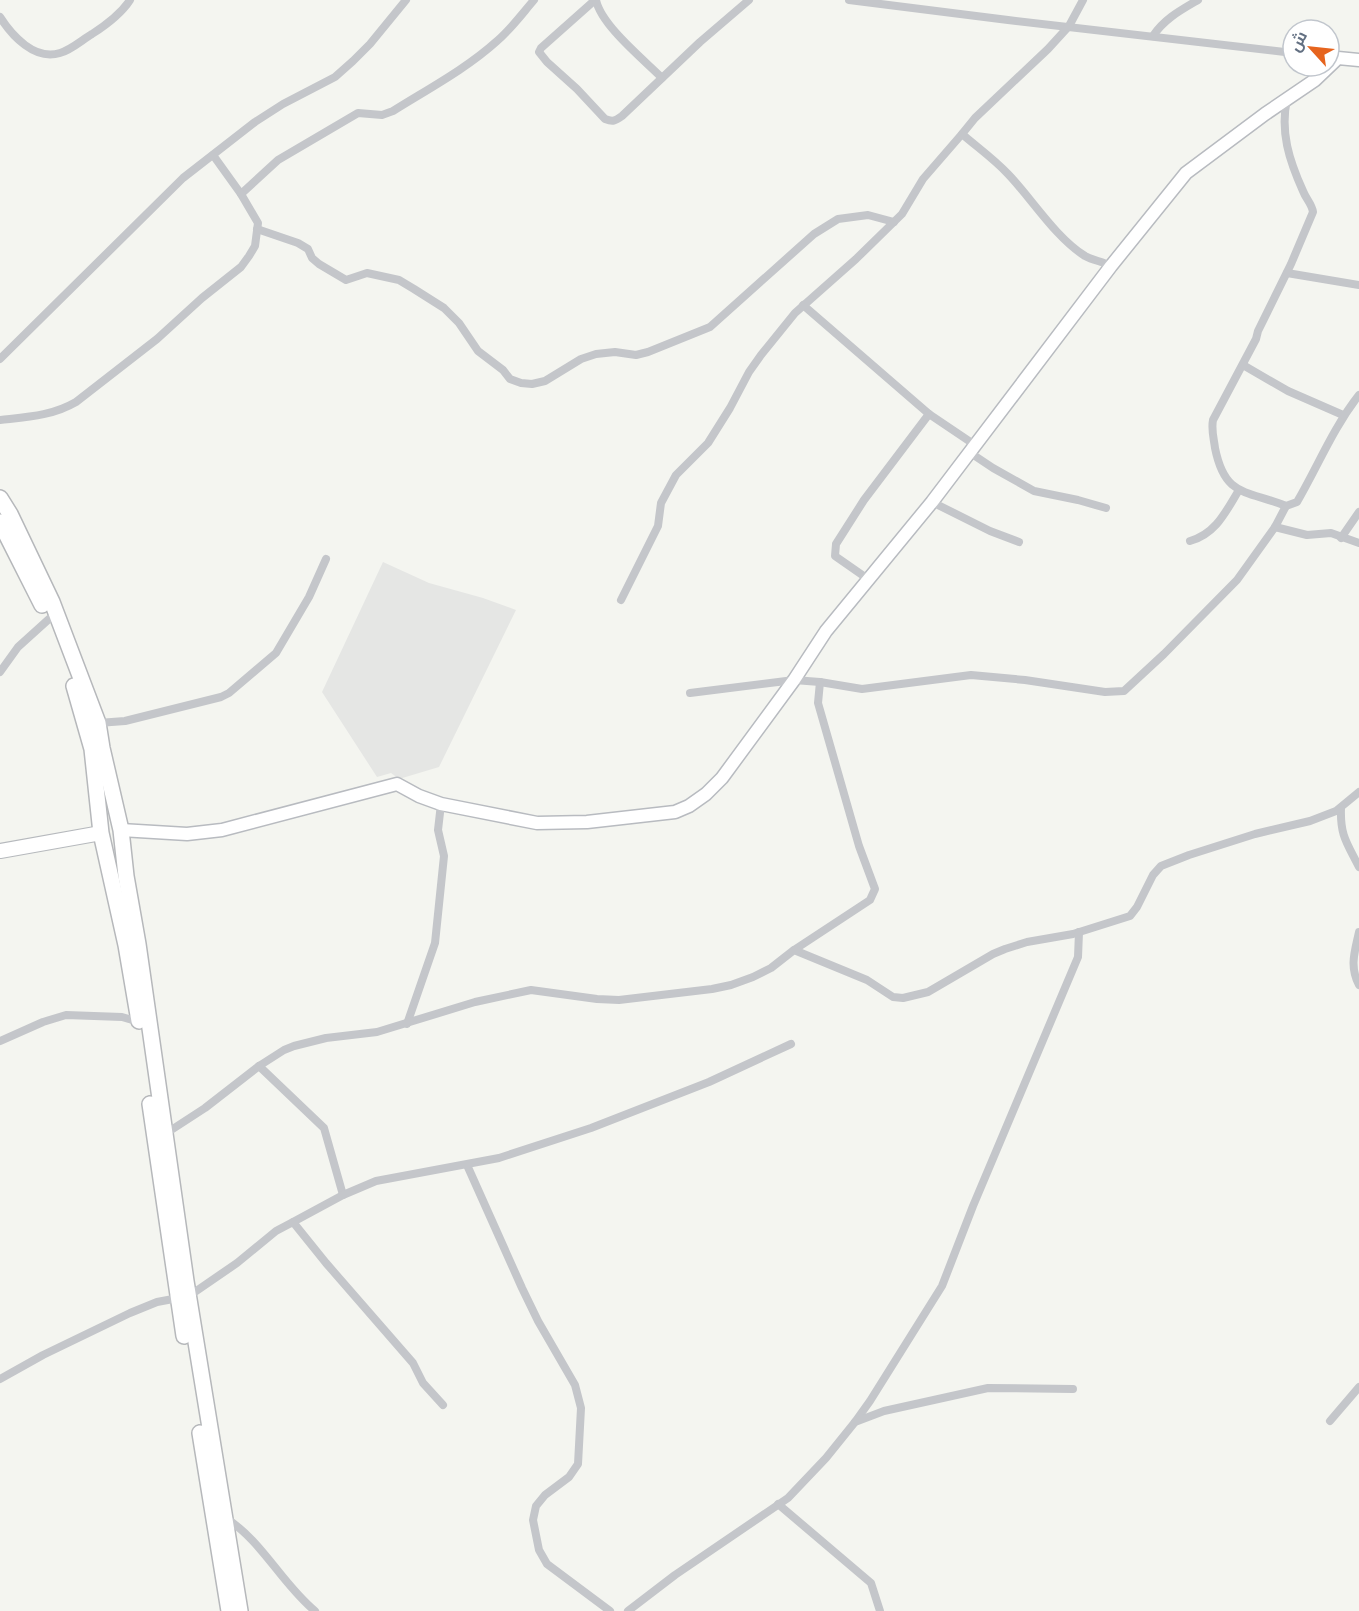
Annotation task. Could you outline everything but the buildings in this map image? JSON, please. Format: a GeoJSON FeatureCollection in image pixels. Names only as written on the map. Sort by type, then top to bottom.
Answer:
{"type":"FeatureCollection","features":[{"type":"Feature","properties":{"kind":"highway"},"geometry":{"type":"LineString","coordinates":[[0,498],[52,602],[98,723],[101,833],[132,945]]}},
{"type":"Feature","properties":{"kind":"highway"},"geometry":{"type":"LineString","coordinates":[[0,522],[49,619],[97,749],[121,830],[132,945],[183,1297],[219,1518],[229,1611]]}},
{"type":"Feature","properties":{"kind":"highway"},"geometry":{"type":"LineString","coordinates":[[99,812],[116,809]]}},
{"type":"Feature","properties":{"kind":"highway"},"geometry":{"type":"LineString","coordinates":[[107,859],[124,857]]}},
{"type":"Feature","properties":{"kind":"highway"},"geometry":{"type":"LineString","coordinates":[[144,1021],[165,1134],[183,1297]]}},
{"type":"Feature","properties":{"kind":"highway"},"geometry":{"type":"LineString","coordinates":[[219,1518],[240,1611]]}},
{"type":"Feature","properties":{"kind":"main road"},"geometry":{"type":"LineString","coordinates":[[0,851],[101,833]]}},
{"type":"Feature","properties":{"kind":"street"},"geometry":{"type":"LineString","coordinates":[[0,17],[25,45],[48,55],[60,53],[103,27],[125,8],[130,0]]}},
{"type":"Feature","properties":{"kind":"street"},"geometry":{"type":"LineString","coordinates":[[0,359],[183,178],[255,122],[283,104],[335,77],[370,44],[406,0]]}},
{"type":"Feature","properties":{"kind":"street"},"geometry":{"type":"LineString","coordinates":[[241,194],[278,160],[358,113],[382,115],[393,111],[460,69],[496,42],[534,0]]}},
{"type":"Feature","properties":{"kind":"street"},"geometry":{"type":"LineString","coordinates":[[662,78],[605,19],[598,10],[595,0],[539,52],[605,119],[611,121],[622,116],[749,0]]}},
{"type":"Feature","properties":{"kind":"street"},"geometry":{"type":"LineString","coordinates":[[849,0],[914,4],[1069,26],[1281,52]]}},
{"type":"Feature","properties":{"kind":"street"},"geometry":{"type":"LineString","coordinates":[[621,600],[658,526],[661,503],[676,475],[708,443],[749,372],[803,305],[856,259],[902,214],[923,179],[975,118],[1069,26],[1083,0]]}},
{"type":"Feature","properties":{"kind":"street"},"geometry":{"type":"LineString","coordinates":[[1153,36],[1169,18],[1198,0]]}},
{"type":"Feature","properties":{"kind":"street"},"geometry":{"type":"LineString","coordinates":[[1341,59],[1359,60]]}},
{"type":"Feature","properties":{"kind":"street"},"geometry":{"type":"LineString","coordinates":[[121,830],[187,834],[222,830],[397,784],[419,796],[441,804],[537,823],[587,822],[675,812],[689,806],[706,794],[722,778],[826,632],[932,502],[1111,266],[1186,173],[1317,78]]}},
{"type":"Feature","properties":{"kind":"street"},"geometry":{"type":"LineString","coordinates":[[1287,99],[1284,135],[1313,212],[1287,273],[1212,426],[1219,468],[1230,484],[1239,490],[1286,506],[1297,502],[1343,415],[1359,395]]}},
{"type":"Feature","properties":{"kind":"street"},"geometry":{"type":"LineString","coordinates":[[962,134],[1006,172],[1066,240],[1084,255],[1111,266]]}},
{"type":"Feature","properties":{"kind":"street"},"geometry":{"type":"LineString","coordinates":[[0,420],[44,415],[63,410],[157,339],[202,298],[241,267],[255,246],[258,223],[241,194],[213,155]]}},
{"type":"Feature","properties":{"kind":"street"},"geometry":{"type":"LineString","coordinates":[[257,229],[298,243],[308,249],[312,258],[319,264],[346,280],[368,273],[399,280],[444,308],[459,323],[477,351],[503,370],[510,379],[532,384],[545,381],[581,359],[596,354],[615,352],[636,355],[710,327],[814,234],[838,219],[868,215],[894,222]]}},
{"type":"Feature","properties":{"kind":"street"},"geometry":{"type":"LineString","coordinates":[[1287,273],[1359,285]]}},
{"type":"Feature","properties":{"kind":"street"},"geometry":{"type":"LineString","coordinates":[[803,305],[993,468],[1034,491],[1106,508]]}},
{"type":"Feature","properties":{"kind":"street"},"geometry":{"type":"LineString","coordinates":[[1243,365],[1288,391],[1343,415]]}},
{"type":"Feature","properties":{"kind":"street"},"geometry":{"type":"LineString","coordinates":[[868,579],[835,556],[836,544],[864,500],[929,414]]}},
{"type":"Feature","properties":{"kind":"street"},"geometry":{"type":"LineString","coordinates":[[1191,542],[1202,538],[1213,529],[1239,490]]}},
{"type":"Feature","properties":{"kind":"street"},"geometry":{"type":"LineString","coordinates":[[932,502],[990,531],[1019,542]]}},
{"type":"Feature","properties":{"kind":"street"},"geometry":{"type":"LineString","coordinates":[[690,693],[794,680],[862,689],[971,675],[1025,680],[1105,692],[1124,691],[1237,580],[1275,527],[1286,506]]}},
{"type":"Feature","properties":{"kind":"street"},"geometry":{"type":"LineString","coordinates":[[1341,538],[1359,512]]}},
{"type":"Feature","properties":{"kind":"street"},"geometry":{"type":"LineString","coordinates":[[1275,527],[1307,535],[1330,533],[1359,543]]}},
{"type":"Feature","properties":{"kind":"street"},"geometry":{"type":"LineString","coordinates":[[98,723],[125,721],[229,693],[276,653],[309,597],[326,559]]}},
{"type":"Feature","properties":{"kind":"street"},"geometry":{"type":"LineString","coordinates":[[0,672],[4,659],[49,619]]}},
{"type":"Feature","properties":{"kind":"street"},"geometry":{"type":"LineString","coordinates":[[165,1134],[205,1108],[259,1066],[294,1046],[326,1038],[377,1032],[475,1002],[531,990],[597,999],[619,999],[731,985],[771,968],[794,950],[870,900],[875,889],[859,846],[818,702],[820,682]]}},
{"type":"Feature","properties":{"kind":"street"},"geometry":{"type":"LineString","coordinates":[[794,950],[867,980],[893,997],[903,998],[927,992],[1005,949],[1119,921],[1133,914],[1153,874],[1161,866],[1255,834],[1310,821],[1341,808],[1359,792]]}},
{"type":"Feature","properties":{"kind":"street"},"geometry":{"type":"LineString","coordinates":[[407,1024],[435,943],[444,856],[438,830],[441,804]]}},
{"type":"Feature","properties":{"kind":"street"},"geometry":{"type":"LineString","coordinates":[[1341,808],[1342,834],[1359,867]]}},
{"type":"Feature","properties":{"kind":"street"},"geometry":{"type":"LineString","coordinates":[[628,1611],[675,1575],[788,1498],[826,1458],[870,1401],[942,1286],[973,1206],[1078,957],[1079,932]]}},
{"type":"Feature","properties":{"kind":"street"},"geometry":{"type":"LineString","coordinates":[[1359,932],[1353,953],[1353,965],[1359,985]]}},
{"type":"Feature","properties":{"kind":"street"},"geometry":{"type":"LineString","coordinates":[[0,1041],[43,1022],[66,1015],[122,1017],[144,1021]]}},
{"type":"Feature","properties":{"kind":"street"},"geometry":{"type":"LineString","coordinates":[[0,1379],[129,1313],[157,1302],[183,1297],[229,1269],[276,1231],[343,1195],[376,1181],[519,1153],[669,1099],[791,1044]]}},
{"type":"Feature","properties":{"kind":"street"},"geometry":{"type":"LineString","coordinates":[[259,1066],[324,1128],[343,1195]]}},
{"type":"Feature","properties":{"kind":"street"},"geometry":{"type":"LineString","coordinates":[[467,1165],[534,1313],[575,1385],[581,1408],[578,1464],[569,1477],[545,1495],[536,1506],[533,1520],[539,1550],[547,1564],[610,1611]]}},
{"type":"Feature","properties":{"kind":"street"},"geometry":{"type":"LineString","coordinates":[[294,1222],[326,1263],[413,1363],[423,1383],[443,1405]]}},
{"type":"Feature","properties":{"kind":"street"},"geometry":{"type":"LineString","coordinates":[[1330,1421],[1359,1387]]}},
{"type":"Feature","properties":{"kind":"street"},"geometry":{"type":"LineString","coordinates":[[855,1422],[884,1411],[988,1388],[1073,1389]]}},
{"type":"Feature","properties":{"kind":"street"},"geometry":{"type":"LineString","coordinates":[[778,1504],[871,1582],[880,1611]]}},
{"type":"Feature","properties":{"kind":"street"},"geometry":{"type":"LineString","coordinates":[[219,1518],[247,1534],[283,1579],[315,1611]]}},
{"type":"Feature","properties":{"kind":"shaded area"},"geometry":{"type":"Polygon","coordinates":[[[383,562],[429,583],[516,610],[439,767],[399,779],[391,773],[377,777],[322,692],[383,562]]]}}]}
